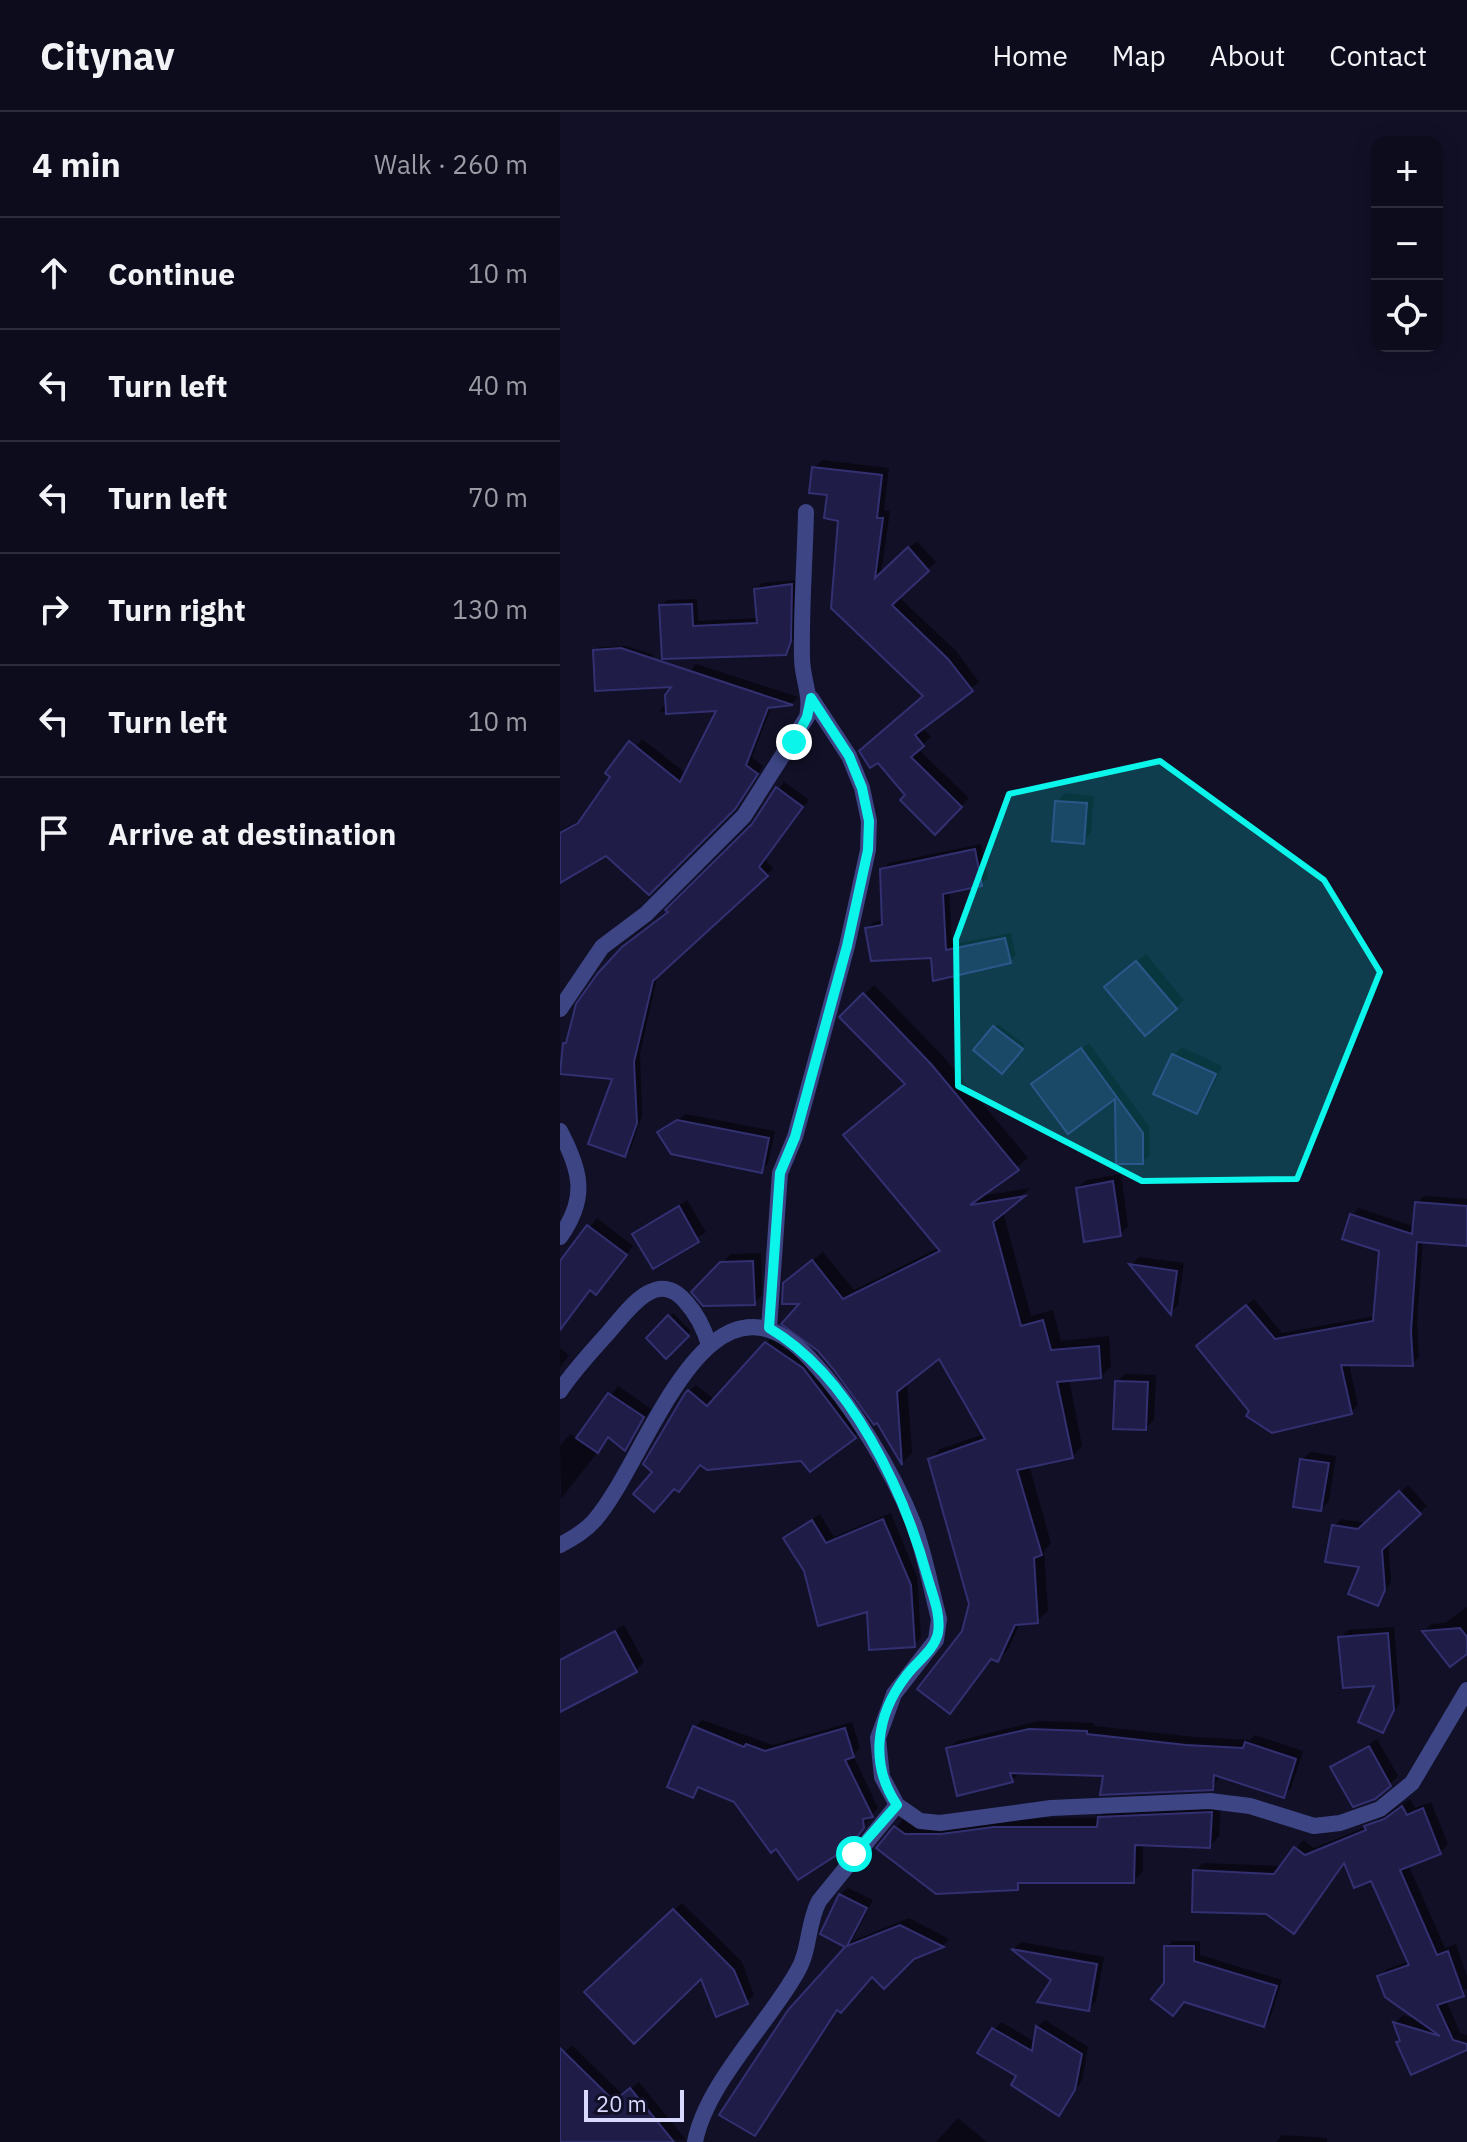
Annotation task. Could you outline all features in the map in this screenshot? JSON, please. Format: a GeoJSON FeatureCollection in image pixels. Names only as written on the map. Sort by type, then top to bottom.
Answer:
{"type":"FeatureCollection","features":[{"type":"Feature","properties":{"kind":"street"},"geometry":{"type":"LineString","coordinates":[[769,1328],[780,1173],[795,1137],[847,946],[868,850],[869,821],[862,788],[849,756],[802,679],[806,512]]}},
{"type":"Feature","properties":{"kind":"street"},"geometry":{"type":"LineString","coordinates":[[560,1009],[602,947],[646,914],[744,816],[794,742],[807,717],[811,698]]}},
{"type":"Feature","properties":{"kind":"street"},"geometry":{"type":"LineString","coordinates":[[560,1131],[575,1162],[579,1181],[574,1217],[560,1237]]}},
{"type":"Feature","properties":{"kind":"street"},"geometry":{"type":"LineString","coordinates":[[560,1391],[572,1373],[638,1299],[654,1289],[666,1287],[677,1292],[700,1321],[709,1345]]}},
{"type":"Feature","properties":{"kind":"street"},"geometry":{"type":"LineString","coordinates":[[560,1545],[594,1520],[676,1386],[709,1345],[728,1331],[744,1327],[769,1328],[804,1353],[859,1420],[913,1525],[939,1619],[936,1640],[894,1694],[878,1738],[882,1777],[897,1805],[920,1821],[940,1823],[1051,1808],[1210,1801],[1250,1806],[1314,1826],[1340,1823],[1380,1809],[1412,1783],[1467,1690]]}},
{"type":"Feature","properties":{"kind":"street"},"geometry":{"type":"LineString","coordinates":[[695,2142],[719,2088],[800,1969],[810,1917],[819,1901],[897,1805]]}},
{"type":"Feature","properties":{"kind":"highlighted area"},"geometry":{"type":"Polygon","coordinates":[[[1160,761],[1324,880],[1380,972],[1297,1179],[1142,1181],[958,1086],[956,939],[1009,794],[1160,761]]]}},
{"type":"Feature","properties":{"kind":"building"},"geometry":{"type":"Polygon","coordinates":[[[812,467],[882,475],[877,518],[883,518],[875,578],[908,547],[929,571],[892,605],[948,659],[973,691],[915,735],[924,746],[911,757],[962,807],[935,835],[900,800],[905,795],[878,763],[870,768],[859,751],[923,696],[831,608],[838,521],[824,518],[827,495],[809,493],[812,467]]]}},
{"type":"Feature","properties":{"kind":"building"},"geometry":{"type":"Polygon","coordinates":[[[792,584],[791,641],[786,655],[662,659],[659,605],[692,604],[693,626],[757,623],[754,589],[792,584]]]}},
{"type":"Feature","properties":{"kind":"building"},"geometry":{"type":"Polygon","coordinates":[[[621,648],[793,705],[768,708],[746,765],[758,774],[735,809],[649,895],[606,856],[560,883],[560,833],[578,823],[610,777],[605,773],[629,741],[680,782],[716,711],[666,714],[665,695],[671,687],[595,691],[593,650],[621,648]]]}},
{"type":"Feature","properties":{"kind":"building"},"geometry":{"type":"Polygon","coordinates":[[[776,787],[803,807],[759,867],[768,876],[653,981],[634,1062],[637,1123],[625,1157],[588,1144],[612,1079],[560,1074],[563,1043],[566,1043],[576,1004],[622,947],[668,912],[665,910],[752,824],[776,787]]]}},
{"type":"Feature","properties":{"kind":"building"},"geometry":{"type":"Polygon","coordinates":[[[1055,801],[1087,803],[1084,844],[1052,841],[1055,801]]]}},
{"type":"Feature","properties":{"kind":"building"},"geometry":{"type":"Polygon","coordinates":[[[975,849],[982,886],[943,894],[946,950],[1005,938],[1011,963],[933,981],[931,958],[871,961],[865,928],[882,925],[880,869],[975,849]]]}},
{"type":"Feature","properties":{"kind":"building"},"geometry":{"type":"Polygon","coordinates":[[[1136,961],[1177,1009],[1145,1036],[1104,987],[1136,961]]]}},
{"type":"Feature","properties":{"kind":"building"},"geometry":{"type":"Polygon","coordinates":[[[863,993],[931,1064],[1019,1170],[970,1205],[1025,1196],[993,1222],[1021,1326],[1043,1320],[1051,1350],[1099,1346],[1101,1378],[1057,1382],[1073,1458],[1017,1470],[1042,1555],[1034,1558],[1038,1623],[1015,1625],[998,1662],[991,1659],[950,1714],[917,1689],[962,1631],[969,1604],[928,1459],[985,1439],[939,1359],[897,1392],[902,1465],[877,1423],[874,1425],[818,1351],[781,1324],[799,1304],[782,1304],[783,1283],[812,1260],[843,1299],[940,1251],[843,1135],[905,1084],[839,1017],[863,993]]]}},
{"type":"Feature","properties":{"kind":"building"},"geometry":{"type":"Polygon","coordinates":[[[993,1026],[1023,1049],[1002,1074],[973,1050],[993,1026]]]}},
{"type":"Feature","properties":{"kind":"building"},"geometry":{"type":"Polygon","coordinates":[[[1081,1048],[1143,1133],[1143,1164],[1116,1164],[1115,1099],[1068,1134],[1031,1084],[1081,1048]]]}},
{"type":"Feature","properties":{"kind":"building"},"geometry":{"type":"Polygon","coordinates":[[[1172,1054],[1216,1074],[1197,1114],[1153,1094],[1172,1054]]]}},
{"type":"Feature","properties":{"kind":"building"},"geometry":{"type":"Polygon","coordinates":[[[677,1120],[769,1138],[762,1173],[671,1154],[657,1132],[677,1120]]]}},
{"type":"Feature","properties":{"kind":"building"},"geometry":{"type":"Polygon","coordinates":[[[1113,1181],[1121,1236],[1084,1242],[1076,1188],[1113,1181]]]}},
{"type":"Feature","properties":{"kind":"building"},"geometry":{"type":"Polygon","coordinates":[[[1415,1202],[1467,1206],[1467,1246],[1417,1242],[1411,1331],[1413,1366],[1341,1365],[1352,1414],[1272,1433],[1246,1416],[1249,1411],[1196,1346],[1246,1305],[1275,1339],[1373,1321],[1379,1251],[1342,1239],[1350,1214],[1412,1234],[1415,1202]]]}},
{"type":"Feature","properties":{"kind":"building"},"geometry":{"type":"Polygon","coordinates":[[[679,1206],[699,1242],[653,1269],[632,1234],[679,1206]]]}},
{"type":"Feature","properties":{"kind":"building"},"geometry":{"type":"Polygon","coordinates":[[[587,1225],[627,1255],[596,1295],[590,1290],[560,1330],[560,1261],[587,1225]]]}},
{"type":"Feature","properties":{"kind":"building"},"geometry":{"type":"Polygon","coordinates":[[[753,1261],[755,1305],[703,1306],[691,1292],[720,1262],[753,1261]]]}},
{"type":"Feature","properties":{"kind":"building"},"geometry":{"type":"Polygon","coordinates":[[[1129,1264],[1177,1271],[1171,1315],[1129,1264]]]}},
{"type":"Feature","properties":{"kind":"building"},"geometry":{"type":"Polygon","coordinates":[[[668,1315],[689,1336],[666,1359],[646,1338],[668,1315]]]}},
{"type":"Feature","properties":{"kind":"building"},"geometry":{"type":"Polygon","coordinates":[[[765,1342],[803,1368],[856,1438],[810,1472],[801,1461],[707,1470],[700,1465],[679,1492],[674,1489],[654,1512],[633,1494],[652,1472],[643,1464],[685,1393],[688,1390],[707,1406],[765,1342]]]}},
{"type":"Feature","properties":{"kind":"building"},"geometry":{"type":"Polygon","coordinates":[[[1115,1381],[1148,1382],[1146,1430],[1113,1429],[1115,1381]]]}},
{"type":"Feature","properties":{"kind":"building"},"geometry":{"type":"Polygon","coordinates":[[[608,1393],[644,1417],[625,1451],[608,1437],[598,1453],[576,1438],[608,1393]]]}},
{"type":"Feature","properties":{"kind":"building"},"geometry":{"type":"Polygon","coordinates":[[[1300,1459],[1329,1463],[1321,1511],[1293,1507],[1300,1459]]]}},
{"type":"Feature","properties":{"kind":"building"},"geometry":{"type":"Polygon","coordinates":[[[1399,1491],[1421,1514],[1382,1550],[1385,1590],[1378,1606],[1348,1594],[1359,1567],[1325,1562],[1332,1525],[1358,1529],[1399,1491]]]}},
{"type":"Feature","properties":{"kind":"building"},"geometry":{"type":"Polygon","coordinates":[[[883,1519],[911,1585],[915,1647],[869,1650],[867,1612],[818,1626],[804,1571],[783,1538],[812,1520],[826,1543],[883,1519]]]}},
{"type":"Feature","properties":{"kind":"building"},"geometry":{"type":"Polygon","coordinates":[[[1460,1628],[1467,1637],[1467,1654],[1450,1667],[1422,1631],[1460,1628]]]}},
{"type":"Feature","properties":{"kind":"building"},"geometry":{"type":"Polygon","coordinates":[[[615,1631],[637,1672],[560,1712],[560,1660],[615,1631]]]}},
{"type":"Feature","properties":{"kind":"building"},"geometry":{"type":"Polygon","coordinates":[[[1388,1633],[1394,1710],[1383,1733],[1358,1722],[1374,1686],[1343,1688],[1338,1637],[1388,1633]]]}},
{"type":"Feature","properties":{"kind":"building"},"geometry":{"type":"Polygon","coordinates":[[[693,1726],[744,1747],[746,1744],[765,1751],[845,1728],[854,1757],[845,1760],[873,1817],[863,1819],[864,1828],[849,1847],[798,1880],[776,1849],[771,1853],[734,1802],[698,1787],[693,1798],[667,1787],[693,1726]]]}},
{"type":"Feature","properties":{"kind":"building"},"geometry":{"type":"Polygon","coordinates":[[[1029,1729],[1087,1731],[1087,1734],[1186,1745],[1243,1748],[1245,1742],[1296,1759],[1284,1798],[1214,1775],[1213,1790],[1100,1795],[1103,1776],[1010,1773],[1013,1782],[957,1796],[946,1748],[1029,1729]]]}},
{"type":"Feature","properties":{"kind":"building"},"geometry":{"type":"Polygon","coordinates":[[[1369,1746],[1391,1786],[1375,1799],[1353,1807],[1330,1767],[1369,1746]]]}},
{"type":"Feature","properties":{"kind":"building"},"geometry":{"type":"Polygon","coordinates":[[[1402,1806],[1407,1815],[1423,1808],[1441,1854],[1400,1870],[1437,1955],[1448,1951],[1464,1996],[1437,2005],[1453,2040],[1467,2044],[1467,2050],[1411,2075],[1396,2042],[1400,2041],[1393,2022],[1440,2036],[1385,1997],[1377,1976],[1409,1965],[1371,1881],[1354,1888],[1344,1863],[1294,1934],[1266,1914],[1192,1912],[1193,1870],[1274,1874],[1294,1847],[1305,1855],[1366,1830],[1364,1826],[1384,1819],[1402,1806]]]}},
{"type":"Feature","properties":{"kind":"building"},"geometry":{"type":"Polygon","coordinates":[[[1212,1812],[1210,1848],[1135,1845],[1134,1883],[1018,1883],[1018,1890],[936,1894],[876,1848],[894,1826],[905,1834],[941,1834],[994,1827],[1097,1827],[1098,1817],[1212,1812]]]}},
{"type":"Feature","properties":{"kind":"building"},"geometry":{"type":"Polygon","coordinates":[[[839,1894],[867,1908],[847,1946],[900,1925],[944,1947],[914,1959],[884,1989],[872,1977],[841,2013],[837,2010],[755,2136],[719,2115],[788,2010],[845,1947],[820,1934],[839,1894]]]}},
{"type":"Feature","properties":{"kind":"building"},"geometry":{"type":"Polygon","coordinates":[[[673,1909],[734,1970],[748,2004],[716,2017],[701,1979],[634,2044],[584,1992],[673,1909]]]}},
{"type":"Feature","properties":{"kind":"building"},"geometry":{"type":"Polygon","coordinates":[[[1164,1946],[1194,1946],[1194,1961],[1277,1986],[1264,2027],[1184,2002],[1173,2016],[1151,1999],[1164,1983],[1164,1946]]]}},
{"type":"Feature","properties":{"kind":"building"},"geometry":{"type":"Polygon","coordinates":[[[1011,1949],[1097,1964],[1089,2011],[1037,2002],[1051,1980],[1011,1949]]]}},
{"type":"Feature","properties":{"kind":"building"},"geometry":{"type":"Polygon","coordinates":[[[1036,2026],[1082,2054],[1075,2090],[1059,2116],[1011,2085],[1016,2076],[977,2053],[992,2028],[1032,2051],[1036,2026]]]}},
{"type":"Feature","properties":{"kind":"building"},"geometry":{"type":"Polygon","coordinates":[[[560,2048],[614,2101],[630,2088],[674,2142],[560,2142],[560,2048]]]}},
{"type":"Feature","properties":{"kind":"route"},"geometry":{"type":"LineString","coordinates":[[794,742],[807,717],[811,698],[849,756],[862,788],[869,821],[868,850],[857,910],[795,1137],[780,1173],[769,1328],[804,1353],[859,1420],[913,1525],[939,1619],[936,1640],[894,1694],[878,1738],[882,1777],[897,1805],[854,1854]]}}]}
